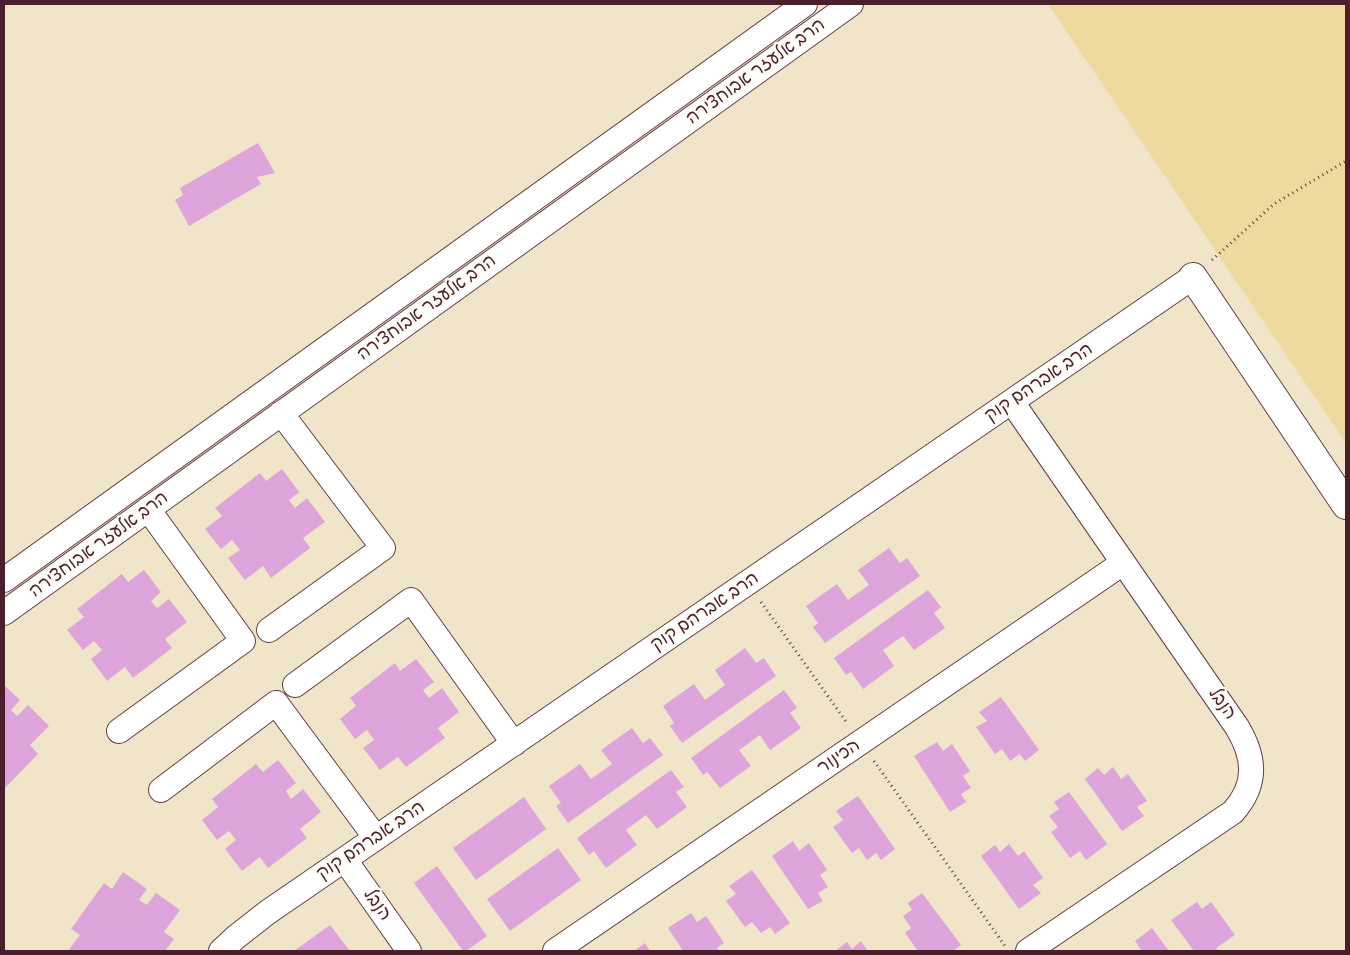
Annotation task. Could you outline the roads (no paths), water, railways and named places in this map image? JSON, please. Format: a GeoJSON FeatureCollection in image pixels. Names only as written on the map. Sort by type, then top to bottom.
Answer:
{"type":"FeatureCollection","features":[{"type":"Feature","properties":{"kind":"main road"},"geometry":{"type":"LineString","coordinates":[[1193,277],[1346,505]]}},
{"type":"Feature","properties":{"kind":"street","name":"הרב אלעזר אבוחצירה"},"geometry":{"type":"LineString","coordinates":[[4,580],[805,4]]}},
{"type":"Feature","properties":{"kind":"street","name":"הרב אלעזר אבוחצירה"},"geometry":{"type":"LineString","coordinates":[[4,613],[851,4]]}},
{"type":"Feature","properties":{"kind":"street","name":"הרב אברהם קוק"},"geometry":{"type":"LineString","coordinates":[[221,951],[252,924],[376,838],[1193,277]]}},
{"type":"Feature","properties":{"kind":"street","name":"הנבל"},"geometry":{"type":"LineString","coordinates":[[1012,402],[1243,736],[1251,766],[1249,785],[1243,799],[1233,812],[1028,951]]}},
{"type":"Feature","properties":{"kind":"street"},"geometry":{"type":"LineString","coordinates":[[269,630],[383,548],[281,414]]}},
{"type":"Feature","properties":{"kind":"street"},"geometry":{"type":"LineString","coordinates":[[119,732],[243,641],[148,509]]}},
{"type":"Feature","properties":{"kind":"street","name":"הכינור"},"geometry":{"type":"LineString","coordinates":[[554,951],[1123,563]]}},
{"type":"Feature","properties":{"kind":"street"},"geometry":{"type":"LineString","coordinates":[[294,685],[411,600],[514,744]]}},
{"type":"Feature","properties":{"kind":"street"},"geometry":{"type":"LineString","coordinates":[[161,790],[276,704],[376,838]]}},
{"type":"Feature","properties":{"kind":"street","name":"הנבל"},"geometry":{"type":"LineString","coordinates":[[345,860],[409,951]]}}]}
